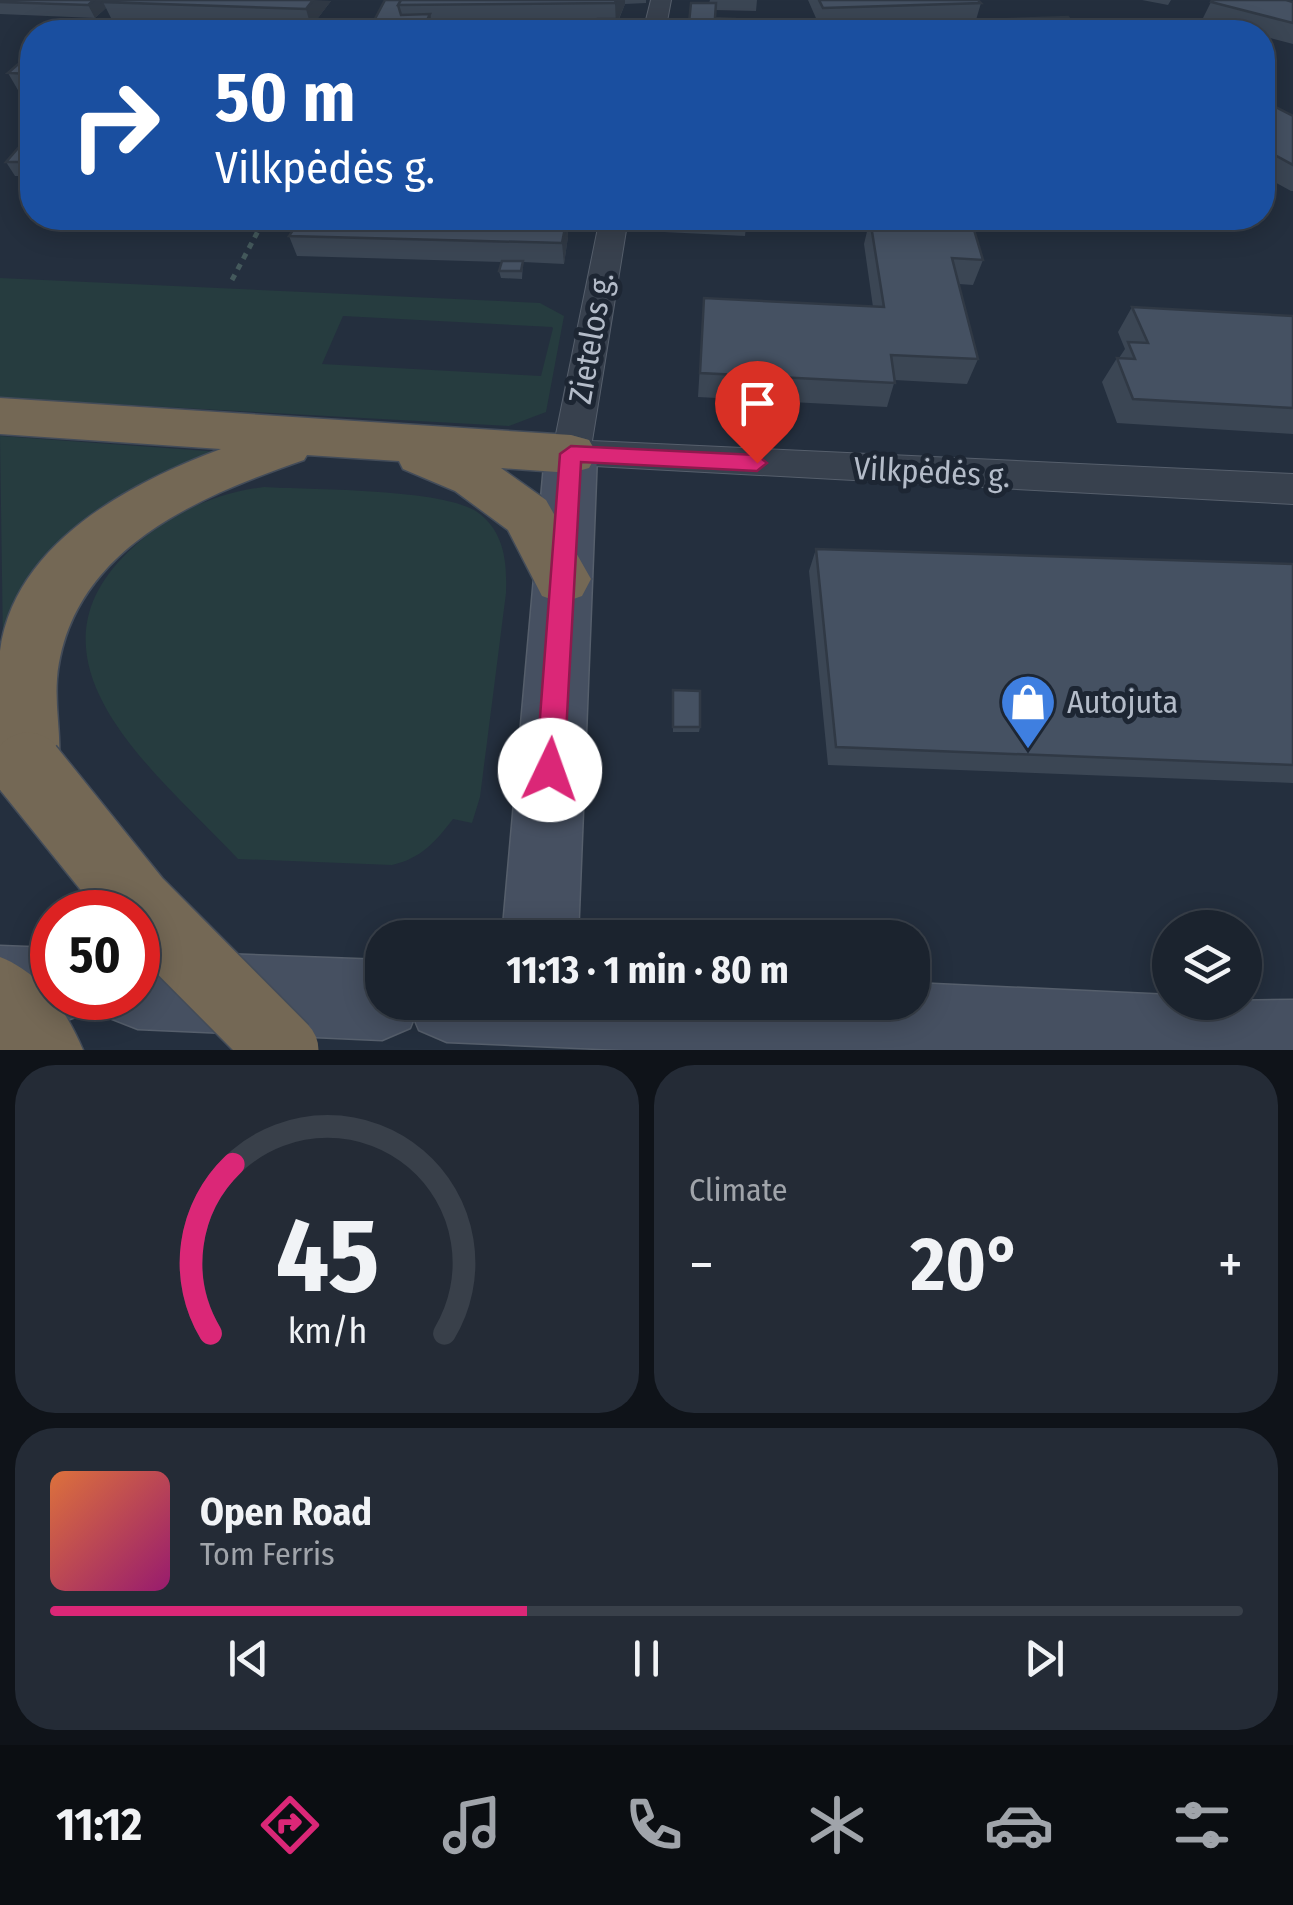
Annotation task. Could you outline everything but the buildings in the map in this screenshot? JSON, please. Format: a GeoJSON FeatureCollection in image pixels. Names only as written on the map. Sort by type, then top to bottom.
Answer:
{"type":"FeatureCollection","features":[{"type":"Feature","properties":{"kind":"highway"},"geometry":{"type":"LineString","coordinates":[[0,416],[571,454]]}},
{"type":"Feature","properties":{"kind":"highway"},"geometry":{"type":"LineString","coordinates":[[284,1050],[136,902],[14,746],[26,673],[53,590],[76,559],[122,520],[193,478],[318,438]]}},
{"type":"Feature","properties":{"kind":"highway"},"geometry":{"type":"LineString","coordinates":[[390,442],[474,477],[527,515],[562,579]]}},
{"type":"Feature","properties":{"kind":"highway"},"geometry":{"type":"LineString","coordinates":[[0,996],[42,1050]]}},
{"type":"Feature","properties":{"kind":"main road","name":"Zietelos g."},"geometry":{"type":"LineString","coordinates":[[542,920],[571,454]]}},
{"type":"Feature","properties":{"kind":"main road"},"geometry":{"type":"LineString","coordinates":[[0,985],[30,986]]}},
{"type":"Feature","properties":{"kind":"main road"},"geometry":{"type":"LineString","coordinates":[[160,991],[365,999]]}},
{"type":"Feature","properties":{"kind":"main road"},"geometry":{"type":"LineString","coordinates":[[930,1013],[1293,1041]]}},
{"type":"Feature","properties":{"kind":"street","name":"Zietelos g."},"geometry":{"type":"LineString","coordinates":[[571,454],[612,230]]}},
{"type":"Feature","properties":{"kind":"street","name":"Vilkpėdės g."},"geometry":{"type":"LineString","coordinates":[[571,454],[1293,489]]}},
{"type":"Feature","properties":{"kind":"path"},"geometry":{"type":"LineString","coordinates":[[232,280],[259,230]]}},
{"type":"Feature","properties":{"kind":"green space"},"geometry":{"type":"Polygon","coordinates":[[[0,278],[540,303],[564,316],[546,412],[509,426],[0,398],[0,278]],[[343,316],[322,364],[541,376],[552,327],[343,316]]]}},
{"type":"Feature","properties":{"kind":"green space"},"geometry":{"type":"Polygon","coordinates":[[[0,436],[221,452],[3,646],[0,436]]]}},
{"type":"Feature","properties":{"kind":"green space"},"geometry":{"type":"Polygon","coordinates":[[[264,487],[440,499],[480,514],[499,540],[505,561],[506,593],[480,797],[472,823],[453,819],[427,848],[402,862],[392,865],[238,859],[140,756],[111,717],[92,677],[86,636],[96,594],[128,552],[191,508],[264,487]]]}},
{"type":"Feature","properties":{"kind":"place","name":"Autojuta"},"geometry":{"type":"Point","coordinates":[1028,751]}},
{"type":"Feature","properties":{"kind":"route"},"geometry":{"type":"LineString","coordinates":[[550,770],[571,454],[757,463]]}}]}
